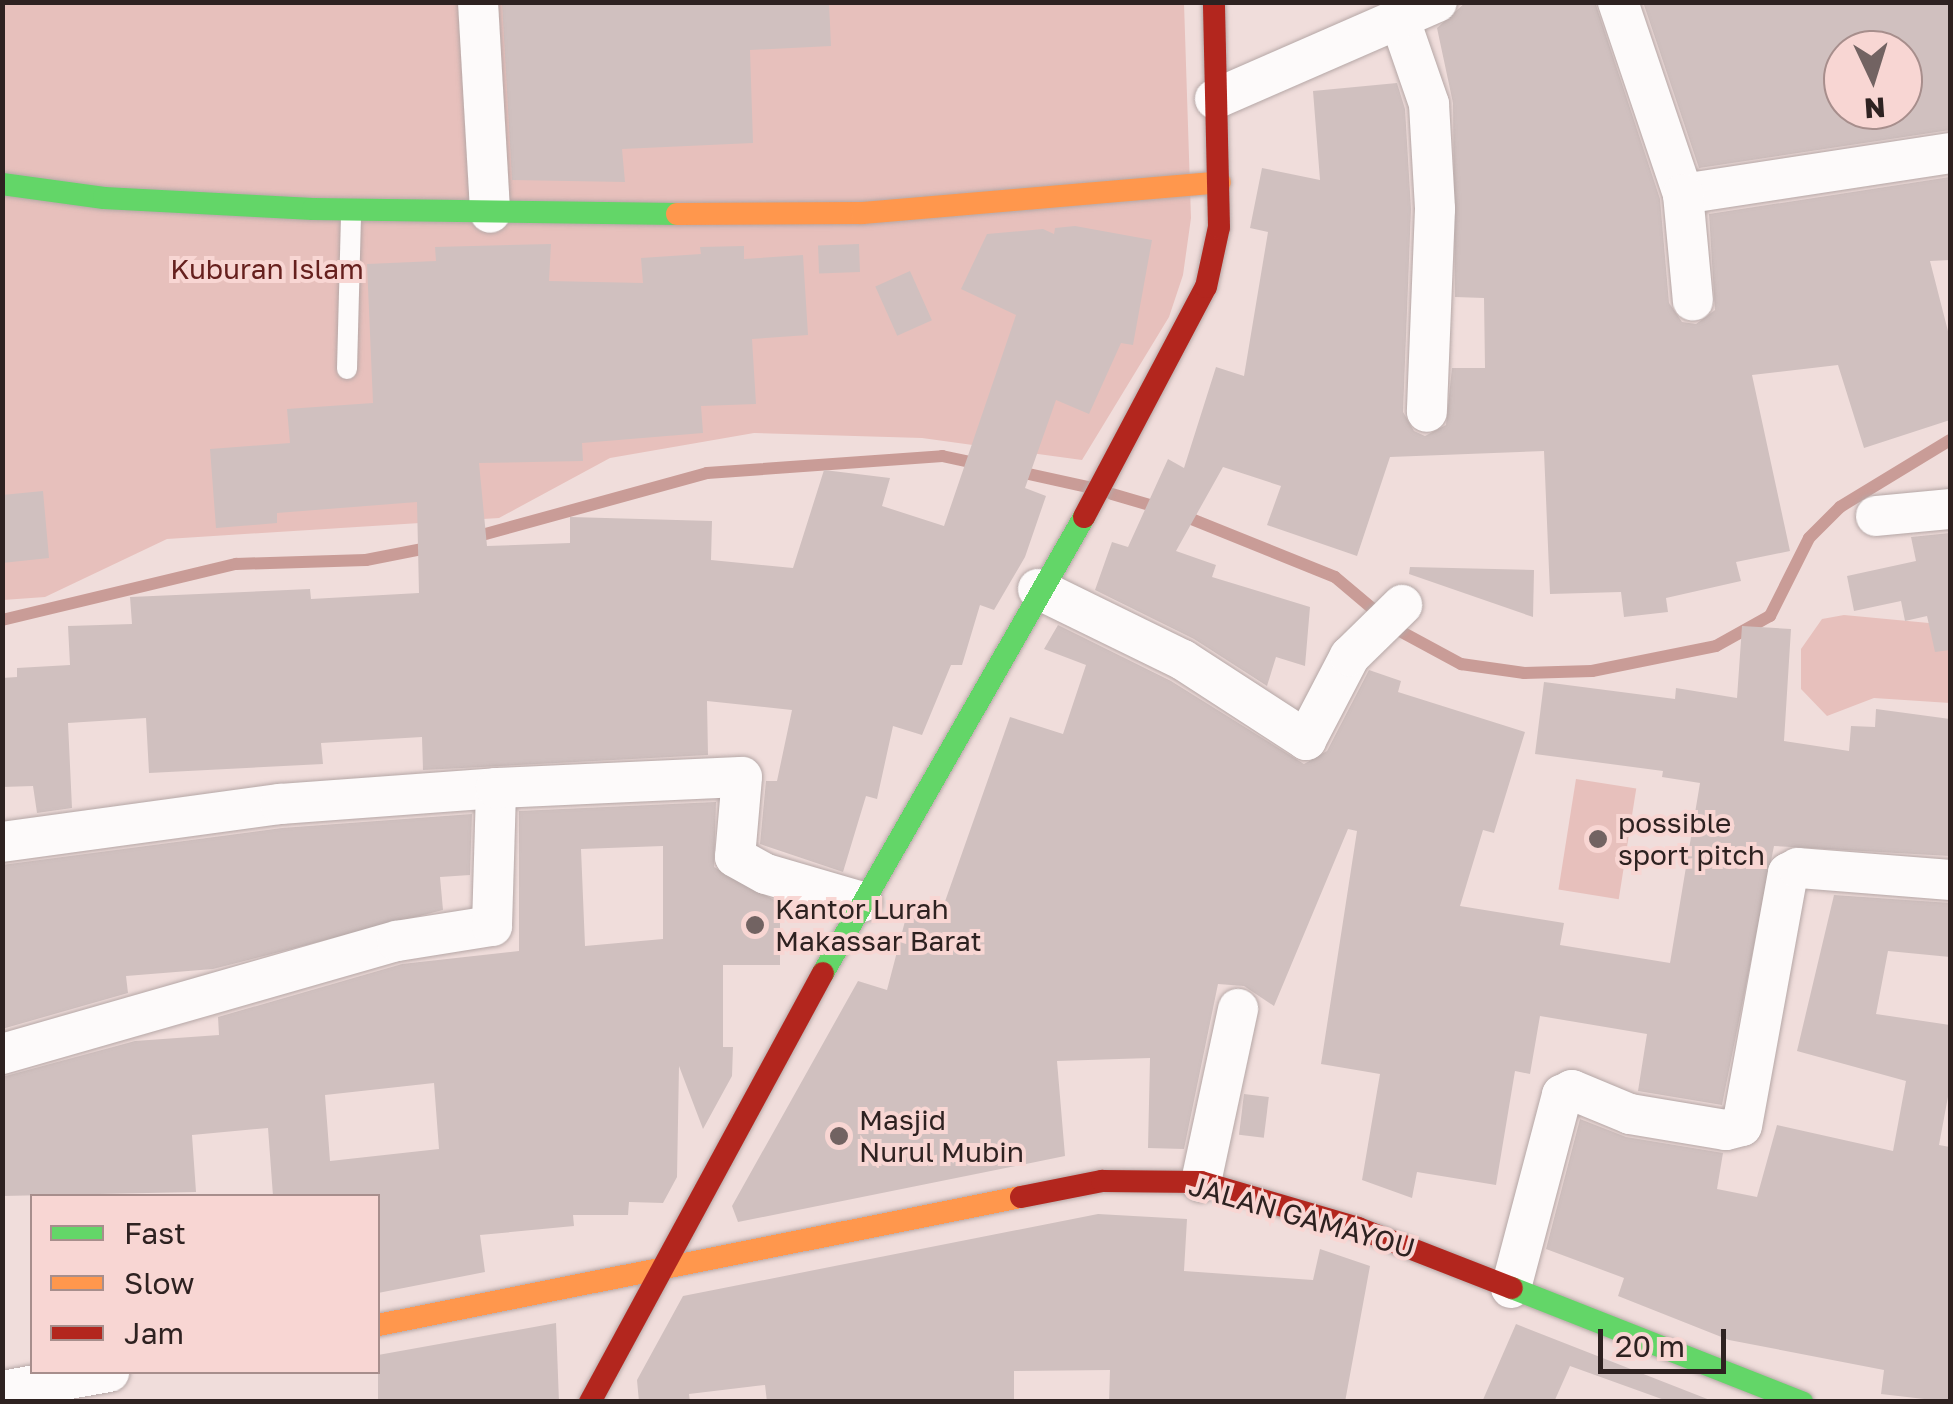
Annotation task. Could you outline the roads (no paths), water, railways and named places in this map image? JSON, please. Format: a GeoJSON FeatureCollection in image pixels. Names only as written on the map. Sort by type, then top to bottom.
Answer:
{"type":"FeatureCollection","features":[{"type":"Feature","properties":{"kind":"street"},"geometry":{"type":"LineString","coordinates":[[478,2],[490,213]]}},
{"type":"Feature","properties":{"kind":"street"},"geometry":{"type":"LineString","coordinates":[[590,1402],[862,902],[1038,589],[1127,442],[1206,287],[1220,182],[1214,99],[1214,2]]}},
{"type":"Feature","properties":{"kind":"street"},"geometry":{"type":"LineString","coordinates":[[1214,99],[1401,23],[1437,2]]}},
{"type":"Feature","properties":{"kind":"street"},"geometry":{"type":"LineString","coordinates":[[1618,2],[1683,194],[1693,301]]}},
{"type":"Feature","properties":{"kind":"street"},"geometry":{"type":"LineString","coordinates":[[1401,23],[1430,104],[1435,209],[1427,412]]}},
{"type":"Feature","properties":{"kind":"street"},"geometry":{"type":"LineString","coordinates":[[1683,194],[1950,153]]}},
{"type":"Feature","properties":{"kind":"street"},"geometry":{"type":"LineString","coordinates":[[2,184],[104,198],[351,210],[862,214],[1220,182]]}},
{"type":"Feature","properties":{"kind":"street"},"geometry":{"type":"LineString","coordinates":[[1876,516],[1950,510]]}},
{"type":"Feature","properties":{"kind":"street"},"geometry":{"type":"LineString","coordinates":[[1038,589],[1183,660],[1306,740],[1350,656],[1402,605]]}},
{"type":"Feature","properties":{"kind":"street"},"geometry":{"type":"LineString","coordinates":[[2,842],[263,806],[496,788],[742,777],[735,857],[766,874],[862,902]]}},
{"type":"Feature","properties":{"kind":"street"},"geometry":{"type":"LineString","coordinates":[[2,1054],[397,941],[492,926],[496,788]]}},
{"type":"Feature","properties":{"kind":"street"},"geometry":{"type":"LineString","coordinates":[[1511,1288],[1562,1096],[1572,1090],[1630,1114],[1726,1130],[1742,1126],[1750,1106],[1762,994],[1788,873],[1798,868],[1950,880]]}},
{"type":"Feature","properties":{"kind":"street"},"geometry":{"type":"LineString","coordinates":[[1200,1182],[1238,1009]]}},
{"type":"Feature","properties":{"kind":"street","name":"JALAN GAMAYOU"},"geometry":{"type":"LineString","coordinates":[[380,1325],[1102,1181],[1200,1182],[1358,1228],[1802,1402]]}},
{"type":"Feature","properties":{"kind":"street"},"geometry":{"type":"LineString","coordinates":[[2,1391],[98,1374]]}},
{"type":"Feature","properties":{"kind":"lane"},"geometry":{"type":"LineString","coordinates":[[347,369],[351,210]]}},
{"type":"Feature","properties":{"kind":"waterway"},"geometry":{"type":"LineString","coordinates":[[1179,514],[1335,577],[1398,630],[1461,664],[1524,673],[1592,671],[1716,646],[1770,616],[1809,538],[1840,507],[1950,440]]}},
{"type":"Feature","properties":{"kind":"waterway"},"geometry":{"type":"LineString","coordinates":[[471,538],[707,473],[942,456],[980,464]]}},
{"type":"Feature","properties":{"kind":"waterway"},"geometry":{"type":"LineString","coordinates":[[1015,471],[1088,487]]}},
{"type":"Feature","properties":{"kind":"waterway"},"geometry":{"type":"LineString","coordinates":[[1112,494],[1160,508]]}},
{"type":"Feature","properties":{"kind":"waterway"},"geometry":{"type":"LineString","coordinates":[[2,620],[236,564],[366,560],[432,547]]}},
{"type":"Feature","properties":{"kind":"place","name":"possible sport pitch"},"geometry":{"type":"Point","coordinates":[1598,839]}},
{"type":"Feature","properties":{"kind":"place","name":"Kantor Lurah Makassar Barat"},"geometry":{"type":"Point","coordinates":[755,925]}},
{"type":"Feature","properties":{"kind":"place","name":"Masjid Nurul Mubin"},"geometry":{"type":"Point","coordinates":[839,1136]}},
{"type":"Feature","properties":{"kind":"park label","name":"Kuburan Islam"},"geometry":{"type":"Point","coordinates":[267,269]}}]}
